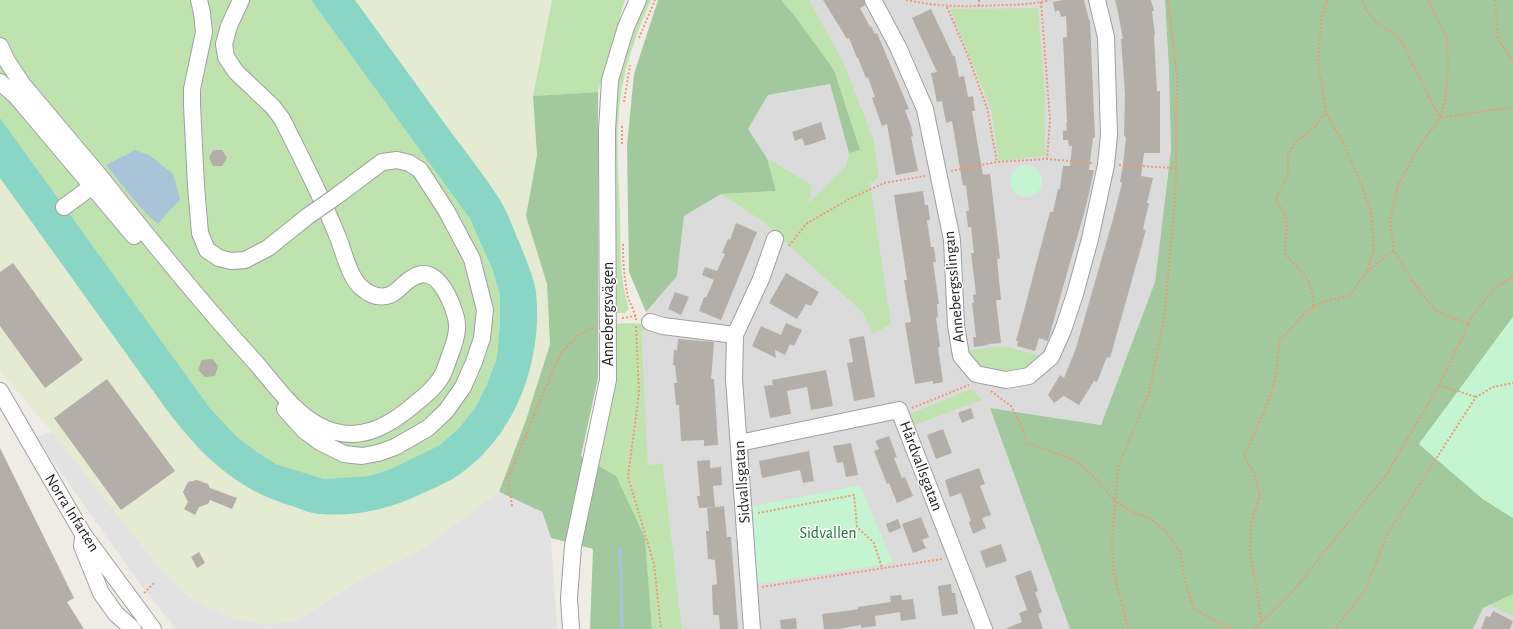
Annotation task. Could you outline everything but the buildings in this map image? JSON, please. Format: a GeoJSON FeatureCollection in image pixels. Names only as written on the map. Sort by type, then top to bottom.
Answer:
{"type":"FeatureCollection","features":[{"type":"Feature","properties":{"kind":"street"},"geometry":{"type":"LineString","coordinates":[[0,46],[23,85],[97,183],[282,407],[305,431],[320,442],[344,454],[362,456],[378,453],[395,447],[428,428],[446,411],[463,388],[474,362],[482,338],[485,310],[472,259],[446,210],[420,170],[409,163],[398,160],[382,162],[308,216],[268,248],[245,260],[231,261],[218,258],[208,250],[200,233],[192,105],[192,89],[204,32],[199,0]]}},
{"type":"Feature","properties":{"kind":"street"},"geometry":{"type":"LineString","coordinates":[[0,82],[16,96],[97,183],[297,410],[319,426],[337,433],[359,434],[380,429],[402,415],[428,394],[441,378],[457,336],[456,317],[451,301],[435,278],[426,274],[415,276],[389,295],[373,296],[360,286],[348,264],[337,235],[282,119],[273,107],[236,72],[226,57],[224,44],[229,26],[241,0]]}},
{"type":"Feature","properties":{"kind":"street","name":"Annebergsvägen"},"geometry":{"type":"LineString","coordinates":[[571,629],[569,598],[573,546],[608,380],[607,130],[610,80],[626,27],[638,0]]}},
{"type":"Feature","properties":{"kind":"street","name":"Annebergsslingan"},"geometry":{"type":"LineString","coordinates":[[872,0],[898,47],[925,109],[952,240],[956,325],[961,356],[976,374]]}},
{"type":"Feature","properties":{"kind":"street"},"geometry":{"type":"LineString","coordinates":[[976,374],[1006,380],[1029,376],[1051,358],[1063,330],[1075,294],[1090,240],[1106,165],[1109,135],[1106,37],[1097,0]]}},
{"type":"Feature","properties":{"kind":"street"},"geometry":{"type":"LineString","coordinates":[[64,207],[97,183]]}},
{"type":"Feature","properties":{"kind":"street","name":"Sidvallsgatan"},"geometry":{"type":"LineString","coordinates":[[752,629],[734,379],[735,335],[760,279],[775,240]]}},
{"type":"Feature","properties":{"kind":"street"},"geometry":{"type":"LineString","coordinates":[[643,319],[663,326],[735,335]]}},
{"type":"Feature","properties":{"kind":"street","name":"Norra Infarten"},"geometry":{"type":"LineString","coordinates":[[0,391],[83,534],[153,629]]}},
{"type":"Feature","properties":{"kind":"street","name":"Hårdvallsgatan"},"geometry":{"type":"LineString","coordinates":[[739,443],[899,410],[983,629]]}},
{"type":"Feature","properties":{"kind":"street"},"geometry":{"type":"LineString","coordinates":[[83,534],[82,546],[102,593],[116,614],[133,629]]}},
{"type":"Feature","properties":{"kind":"path"},"geometry":{"type":"LineString","coordinates":[[637,42],[655,0]]}},
{"type":"Feature","properties":{"kind":"path"},"geometry":{"type":"LineString","coordinates":[[906,0],[947,7],[1030,4],[1050,0]]}},
{"type":"Feature","properties":{"kind":"path"},"geometry":{"type":"LineString","coordinates":[[979,0],[979,7]]}},
{"type":"Feature","properties":{"kind":"path"},"geometry":{"type":"LineString","coordinates":[[1128,629],[1113,568],[1112,537],[1118,468],[1149,392],[1164,320],[1175,201],[1177,77],[1168,0]]}},
{"type":"Feature","properties":{"kind":"path"},"geometry":{"type":"LineString","coordinates":[[1328,0],[1321,21],[1318,62],[1326,112],[1344,145],[1371,211],[1374,248],[1366,273]]}},
{"type":"Feature","properties":{"kind":"path"},"geometry":{"type":"LineString","coordinates":[[1362,0],[1366,10],[1377,23],[1400,37],[1440,118]]}},
{"type":"Feature","properties":{"kind":"path"},"geometry":{"type":"LineString","coordinates":[[1428,0],[1447,38],[1448,70],[1445,101],[1440,118],[1418,148],[1398,186],[1390,220],[1394,250],[1413,282],[1436,311],[1468,324]]}},
{"type":"Feature","properties":{"kind":"path"},"geometry":{"type":"LineString","coordinates":[[1495,0],[1498,40],[1513,61]]}},
{"type":"Feature","properties":{"kind":"path"},"geometry":{"type":"LineString","coordinates":[[1041,2],[1050,120],[1047,159]]}},
{"type":"Feature","properties":{"kind":"path"},"geometry":{"type":"LineString","coordinates":[[947,7],[968,56],[987,108],[997,162]]}},
{"type":"Feature","properties":{"kind":"path"},"geometry":{"type":"LineString","coordinates":[[623,105],[631,63]]}},
{"type":"Feature","properties":{"kind":"path"},"geometry":{"type":"LineString","coordinates":[[1440,118],[1513,107]]}},
{"type":"Feature","properties":{"kind":"path"},"geometry":{"type":"LineString","coordinates":[[1314,307],[1312,286],[1287,256],[1284,240],[1287,226],[1285,213],[1278,206],[1276,198],[1288,174],[1288,156],[1295,142],[1313,129],[1326,112]]}},
{"type":"Feature","properties":{"kind":"path"},"geometry":{"type":"LineString","coordinates":[[622,120],[622,150]]}},
{"type":"Feature","properties":{"kind":"path"},"geometry":{"type":"LineString","coordinates":[[622,238],[627,294],[643,319],[639,393],[628,477],[654,564],[660,629]]}},
{"type":"Feature","properties":{"kind":"path"},"geometry":{"type":"LineString","coordinates":[[1261,622],[1250,553],[1251,524],[1260,495],[1255,475],[1244,456],[1269,400],[1276,376],[1279,342],[1306,312],[1325,301],[1349,296],[1366,273],[1394,250]]}},
{"type":"Feature","properties":{"kind":"path"},"geometry":{"type":"LineString","coordinates":[[1254,629],[1293,591],[1388,474],[1440,385],[1473,315],[1493,290],[1513,276]]}},
{"type":"Feature","properties":{"kind":"path"},"geometry":{"type":"LineString","coordinates":[[512,506],[508,478],[561,353],[579,335],[608,320],[643,319]]}},
{"type":"Feature","properties":{"kind":"path"},"geometry":{"type":"LineString","coordinates":[[900,413],[973,384],[976,374]]}},
{"type":"Feature","properties":{"kind":"path"},"geometry":{"type":"LineString","coordinates":[[976,374],[993,393],[1011,406],[1022,428],[1027,443],[1077,461],[1097,480],[1115,501],[1131,511],[1149,518],[1166,530],[1180,552],[1185,580],[1194,609],[1230,629]]}},
{"type":"Feature","properties":{"kind":"path"},"geometry":{"type":"LineString","coordinates":[[1335,629],[1365,590],[1388,533],[1476,397],[1493,387],[1513,383]]}},
{"type":"Feature","properties":{"kind":"path"},"geometry":{"type":"LineString","coordinates":[[1440,385],[1476,397]]}},
{"type":"Feature","properties":{"kind":"path"},"geometry":{"type":"LineString","coordinates":[[744,516],[854,496],[857,526],[874,543],[882,568]]}},
{"type":"Feature","properties":{"kind":"path"},"geometry":{"type":"LineString","coordinates":[[749,588],[956,557]]}},
{"type":"Feature","properties":{"kind":"shaded area"},"geometry":{"type":"Polygon","coordinates":[[[311,0],[355,0],[500,200],[526,259],[536,292],[537,317],[535,343],[530,368],[522,393],[511,417],[497,438],[480,457],[460,474],[446,482],[397,504],[372,511],[334,515],[308,512],[274,500],[255,491],[222,469],[193,442],[166,409],[0,178],[0,118],[209,407],[236,436],[276,464],[324,479],[369,476],[391,469],[440,445],[459,428],[475,408],[487,384],[497,357],[500,323],[500,295],[493,271],[470,219],[311,0]]]}},
{"type":"Feature","properties":{"kind":"shaded area"},"geometry":{"type":"Polygon","coordinates":[[[781,0],[1165,0],[1171,150],[1155,282],[1101,425],[990,408],[1070,629],[682,629],[663,463],[648,466],[642,334],[646,312],[677,276],[684,216],[721,194],[763,222],[863,313],[873,333],[891,324],[806,216],[812,185],[767,158],[748,129],[768,95],[830,84],[849,153],[834,70],[795,16],[781,0]]]}},
{"type":"Feature","properties":{"kind":"shaded area"},"geometry":{"type":"Polygon","coordinates":[[[135,150],[149,155],[173,174],[180,199],[158,224],[137,204],[106,165],[135,150]]]}},
{"type":"Feature","properties":{"kind":"shaded area"},"geometry":{"type":"Polygon","coordinates":[[[52,432],[161,570],[189,597],[231,618],[269,625],[298,620],[357,582],[418,552],[499,492],[542,512],[551,538],[557,629],[176,629],[140,584],[36,437],[52,432]]]}},
{"type":"Feature","properties":{"kind":"shaded area"},"geometry":{"type":"Polygon","coordinates":[[[1513,594],[1513,629],[1473,629],[1483,608],[1513,594]]]}},
{"type":"Feature","properties":{"kind":"green space"},"geometry":{"type":"Polygon","coordinates":[[[0,0],[552,0],[533,96],[537,155],[526,216],[547,284],[550,344],[526,420],[499,492],[418,552],[357,582],[298,620],[269,625],[231,618],[189,597],[161,570],[52,432],[0,371],[0,0]]]}},
{"type":"Feature","properties":{"kind":"green space"},"geometry":{"type":"Polygon","coordinates":[[[0,0],[311,0],[470,219],[493,271],[500,295],[500,323],[497,357],[487,384],[475,408],[459,428],[440,445],[392,469],[369,476],[324,479],[276,464],[236,436],[209,407],[194,388],[0,118],[0,0]]]}},
{"type":"Feature","properties":{"kind":"green space"},"geometry":{"type":"Polygon","coordinates":[[[552,0],[625,0],[598,92],[533,96],[552,0]]]}},
{"type":"Feature","properties":{"kind":"green space"},"geometry":{"type":"Polygon","coordinates":[[[645,0],[651,0],[631,51],[620,99],[618,149],[621,263],[629,309],[625,313],[615,313],[613,126],[617,83],[632,29],[645,0]]]}},
{"type":"Feature","properties":{"kind":"green space"},"geometry":{"type":"Polygon","coordinates":[[[658,0],[781,0],[795,16],[834,70],[860,150],[849,153],[830,84],[768,95],[748,129],[767,158],[776,191],[721,194],[684,216],[677,276],[646,312],[629,272],[627,146],[634,74],[658,0]]]}},
{"type":"Feature","properties":{"kind":"green space"},"geometry":{"type":"Polygon","coordinates":[[[781,0],[809,0],[843,62],[873,138],[879,177],[870,183],[891,324],[873,334],[863,313],[763,222],[721,194],[776,191],[767,158],[812,185],[809,203],[846,166],[849,153],[860,150],[834,70],[795,16],[781,0]]]}},
{"type":"Feature","properties":{"kind":"green space"},"geometry":{"type":"Polygon","coordinates":[[[1165,0],[1513,0],[1513,317],[1419,444],[1483,499],[1513,518],[1513,594],[1483,608],[1473,629],[1070,629],[990,408],[1101,425],[1155,282],[1171,150],[1165,0]]]}},
{"type":"Feature","properties":{"kind":"green space"},"geometry":{"type":"Polygon","coordinates":[[[1038,8],[1045,96],[1045,156],[999,161],[991,109],[950,9],[1038,8]]]}},
{"type":"Feature","properties":{"kind":"green space"},"geometry":{"type":"Polygon","coordinates":[[[598,92],[598,378],[581,456],[616,476],[645,538],[652,629],[590,629],[593,549],[551,538],[542,512],[499,492],[526,420],[550,344],[547,284],[526,216],[537,155],[533,96],[598,92]]]}},
{"type":"Feature","properties":{"kind":"green space"},"geometry":{"type":"Polygon","coordinates":[[[1026,165],[1032,166],[1039,172],[1042,181],[1041,187],[1035,194],[1026,197],[1020,196],[1013,190],[1010,181],[1011,175],[1017,168],[1026,165]]]}},
{"type":"Feature","properties":{"kind":"green space"},"geometry":{"type":"Polygon","coordinates":[[[1513,317],[1513,518],[1483,499],[1419,444],[1513,317]]]}},
{"type":"Feature","properties":{"kind":"green space"},"geometry":{"type":"Polygon","coordinates":[[[615,324],[645,324],[642,335],[648,465],[663,463],[682,629],[652,629],[645,538],[598,466],[615,324]]]}},
{"type":"Feature","properties":{"kind":"green space"},"geometry":{"type":"Polygon","coordinates":[[[1002,346],[1043,356],[1032,365],[1020,370],[1000,374],[982,369],[964,351],[1002,346]]]}},
{"type":"Feature","properties":{"kind":"green space"},"geometry":{"type":"Polygon","coordinates":[[[971,389],[982,400],[912,426],[907,415],[971,389]]]}},
{"type":"Feature","properties":{"kind":"green space","name":"Sidvallen"},"geometry":{"type":"Polygon","coordinates":[[[860,485],[893,563],[760,584],[756,583],[749,507],[860,485]]]}},
{"type":"Feature","properties":{"kind":"green space"},"geometry":{"type":"Polygon","coordinates":[[[1513,594],[1513,616],[1489,605],[1513,594]]]}},
{"type":"Feature","properties":{"kind":"waterway"},"geometry":{"type":"LineString","coordinates":[[620,549],[622,629]]}}]}
